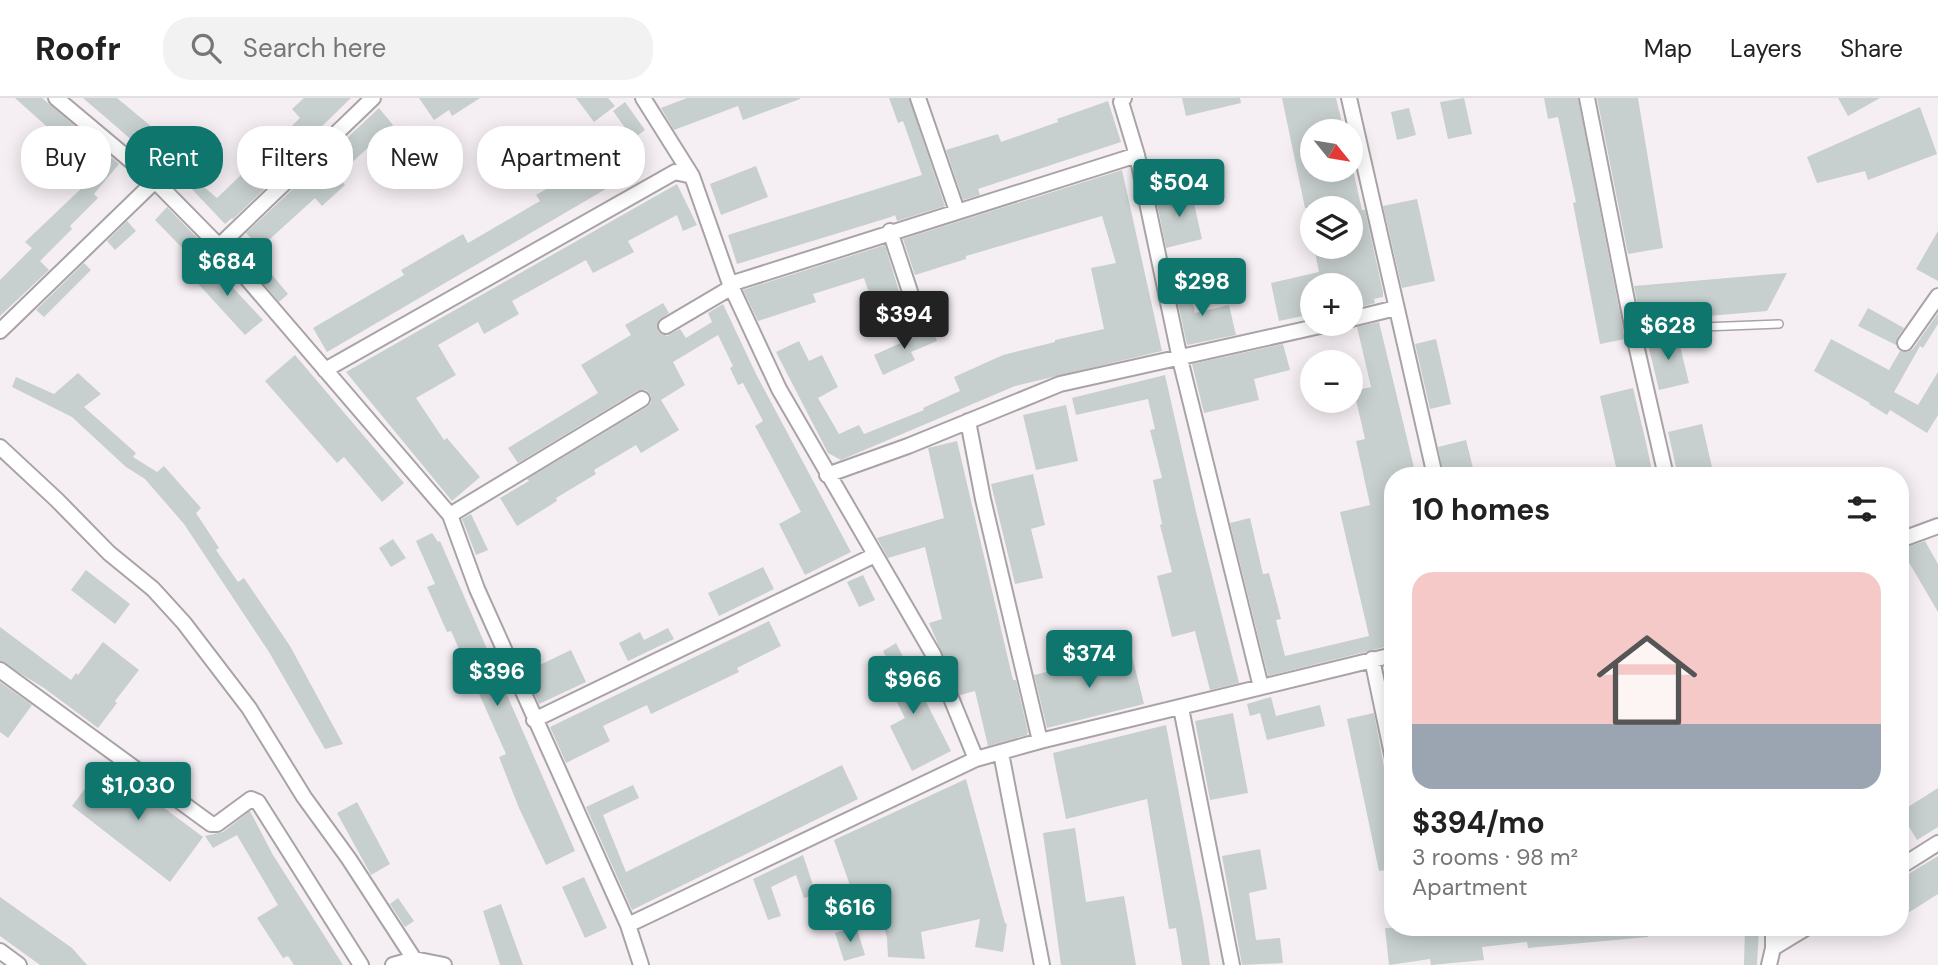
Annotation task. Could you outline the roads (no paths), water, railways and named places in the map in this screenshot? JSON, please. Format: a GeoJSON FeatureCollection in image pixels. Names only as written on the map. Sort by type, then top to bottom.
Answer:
{"type":"FeatureCollection","features":[{"type":"Feature","properties":{"kind":"street"},"geometry":{"type":"LineString","coordinates":[[56,98],[125,156]]}},
{"type":"Feature","properties":{"kind":"street"},"geometry":{"type":"LineString","coordinates":[[219,246],[373,98]]}},
{"type":"Feature","properties":{"kind":"street"},"geometry":{"type":"LineString","coordinates":[[918,98],[957,211]]}},
{"type":"Feature","properties":{"kind":"street"},"geometry":{"type":"LineString","coordinates":[[1124,98],[1121,102],[1137,155],[1180,359],[1261,687]]}},
{"type":"Feature","properties":{"kind":"street"},"geometry":{"type":"LineString","coordinates":[[1349,98],[1433,467]]}},
{"type":"Feature","properties":{"kind":"street"},"geometry":{"type":"LineString","coordinates":[[1587,98],[1634,336],[1664,467]]}},
{"type":"Feature","properties":{"kind":"street"},"geometry":{"type":"LineString","coordinates":[[647,99],[692,176],[731,286],[779,389],[933,654],[976,759]]}},
{"type":"Feature","properties":{"kind":"street"},"geometry":{"type":"LineString","coordinates":[[666,326],[731,286],[890,231],[1137,155]]}},
{"type":"Feature","properties":{"kind":"street"},"geometry":{"type":"LineString","coordinates":[[325,370],[675,172],[692,176]]}},
{"type":"Feature","properties":{"kind":"street"},"geometry":{"type":"LineString","coordinates":[[0,331],[147,189]]}},
{"type":"Feature","properties":{"kind":"street"},"geometry":{"type":"LineString","coordinates":[[163,189],[219,246],[450,515],[477,589],[628,925],[641,965]]}},
{"type":"Feature","properties":{"kind":"street"},"geometry":{"type":"LineString","coordinates":[[890,231],[920,322]]}},
{"type":"Feature","properties":{"kind":"street"},"geometry":{"type":"LineString","coordinates":[[1905,343],[1938,296]]}},
{"type":"Feature","properties":{"kind":"street"},"geometry":{"type":"LineString","coordinates":[[1363,316],[1396,308]]}},
{"type":"Feature","properties":{"kind":"street"},"geometry":{"type":"LineString","coordinates":[[827,475],[908,446],[1060,384],[1300,331]]}},
{"type":"Feature","properties":{"kind":"street"},"geometry":{"type":"LineString","coordinates":[[450,515],[642,399]]}},
{"type":"Feature","properties":{"kind":"street"},"geometry":{"type":"LineString","coordinates":[[968,421],[983,499],[1040,741]]}},
{"type":"Feature","properties":{"kind":"street"},"geometry":{"type":"LineString","coordinates":[[0,447],[57,500],[108,553],[153,589],[184,623],[249,708],[304,797],[349,859],[403,962],[444,965]]}},
{"type":"Feature","properties":{"kind":"street"},"geometry":{"type":"LineString","coordinates":[[1909,537],[1938,526]]}},
{"type":"Feature","properties":{"kind":"street"},"geometry":{"type":"LineString","coordinates":[[534,720],[875,555]]}},
{"type":"Feature","properties":{"kind":"street"},"geometry":{"type":"LineString","coordinates":[[628,925],[976,759],[1384,657]]}},
{"type":"Feature","properties":{"kind":"street"},"geometry":{"type":"LineString","coordinates":[[1371,659],[1384,718]]}},
{"type":"Feature","properties":{"kind":"street"},"geometry":{"type":"LineString","coordinates":[[0,670],[211,824],[217,824],[251,799],[258,802],[361,965]]}},
{"type":"Feature","properties":{"kind":"street"},"geometry":{"type":"LineString","coordinates":[[1181,708],[1232,965]]}},
{"type":"Feature","properties":{"kind":"street"},"geometry":{"type":"LineString","coordinates":[[1001,753],[1042,965]]}},
{"type":"Feature","properties":{"kind":"street"},"geometry":{"type":"LineString","coordinates":[[1909,861],[1938,843]]}},
{"type":"Feature","properties":{"kind":"street"},"geometry":{"type":"LineString","coordinates":[[1769,965],[1773,936]]}},
{"type":"Feature","properties":{"kind":"street"},"geometry":{"type":"LineString","coordinates":[[1773,947],[1792,936]]}},
{"type":"Feature","properties":{"kind":"street"},"geometry":{"type":"LineString","coordinates":[[0,951],[19,965]]}},
{"type":"Feature","properties":{"kind":"lane"},"geometry":{"type":"LineString","coordinates":[[1634,336],[1678,328],[1779,324]]}}]}
